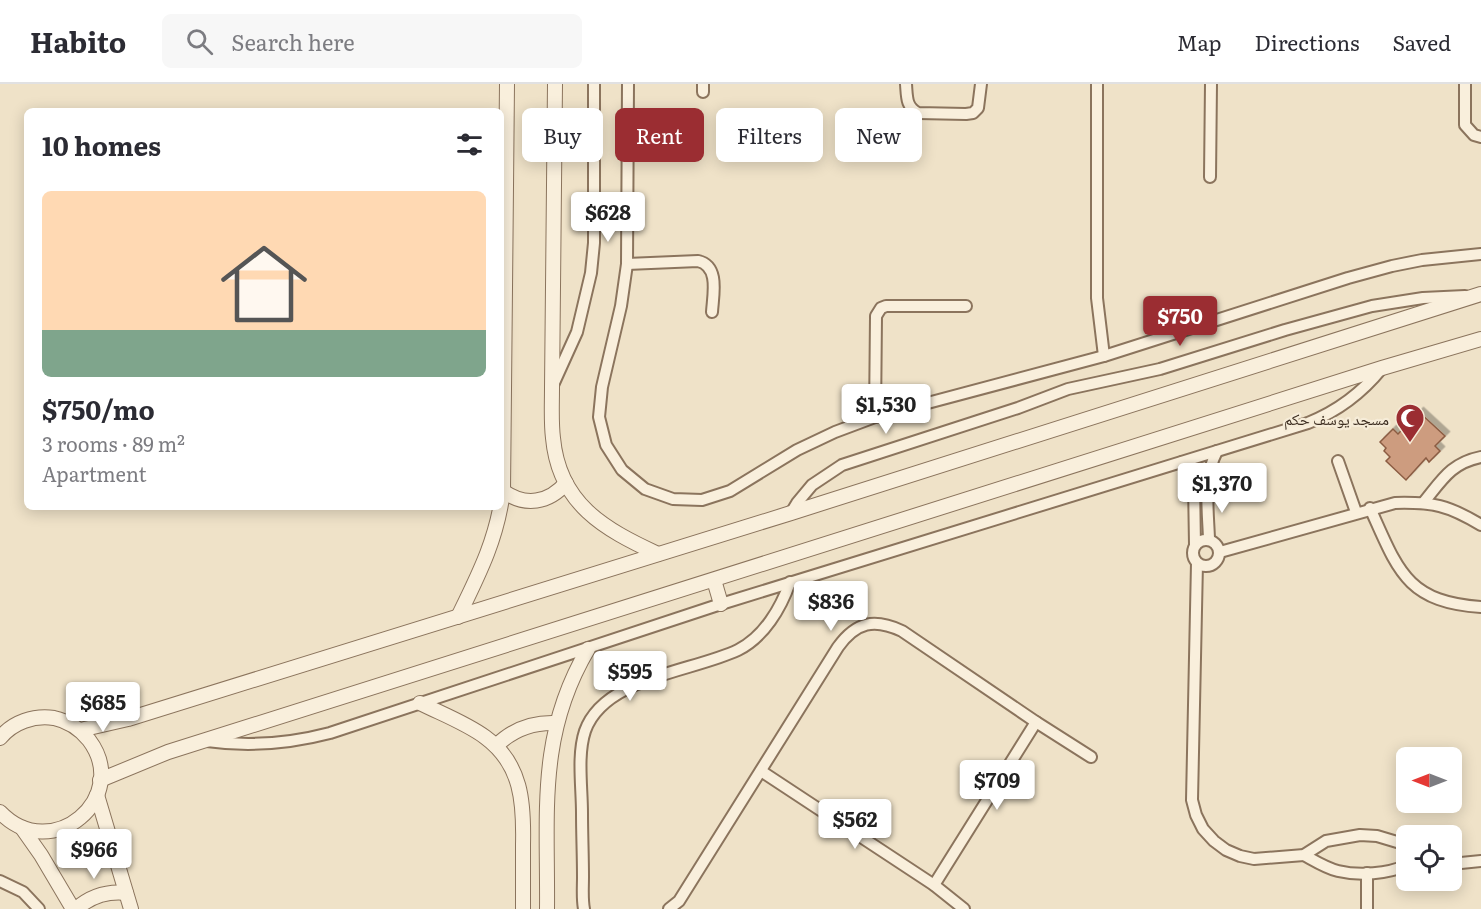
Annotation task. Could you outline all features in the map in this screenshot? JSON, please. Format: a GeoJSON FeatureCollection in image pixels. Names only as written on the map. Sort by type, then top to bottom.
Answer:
{"type":"FeatureCollection","features":[{"type":"Feature","properties":{"kind":"street"},"geometry":{"type":"LineString","coordinates":[[504,389],[507,84]]}},
{"type":"Feature","properties":{"kind":"street"},"geometry":{"type":"LineString","coordinates":[[555,84],[553,440],[566,483],[583,507],[604,527],[658,554]]}},
{"type":"Feature","properties":{"kind":"street"},"geometry":{"type":"LineString","coordinates":[[552,388],[577,332],[591,273],[594,243],[594,84]]}},
{"type":"Feature","properties":{"kind":"street"},"geometry":{"type":"LineString","coordinates":[[628,84],[627,264],[621,306],[602,387],[599,417],[604,438],[613,458],[622,470],[645,489],[659,495],[688,501],[717,497],[797,450],[875,417],[1104,356],[1370,272],[1422,260],[1481,254]]}},
{"type":"Feature","properties":{"kind":"street"},"geometry":{"type":"LineString","coordinates":[[906,84],[908,105],[912,110],[918,113],[966,114],[973,113],[978,108],[981,84]]}},
{"type":"Feature","properties":{"kind":"street"},"geometry":{"type":"LineString","coordinates":[[1097,84],[1097,298],[1104,356]]}},
{"type":"Feature","properties":{"kind":"street"},"geometry":{"type":"LineString","coordinates":[[1210,177],[1211,84]]}},
{"type":"Feature","properties":{"kind":"street"},"geometry":{"type":"LineString","coordinates":[[1465,84],[1465,124],[1473,135],[1481,137]]}},
{"type":"Feature","properties":{"kind":"street"},"geometry":{"type":"LineString","coordinates":[[627,264],[698,261],[708,265],[713,273],[712,312]]}},
{"type":"Feature","properties":{"kind":"street"},"geometry":{"type":"LineString","coordinates":[[80,730],[128,719],[459,617],[1478,295]]}},
{"type":"Feature","properties":{"kind":"street"},"geometry":{"type":"LineString","coordinates":[[791,513],[812,485],[842,465],[1018,408],[1068,389],[1160,369],[1372,306],[1423,298],[1478,295]]}},
{"type":"Feature","properties":{"kind":"street"},"geometry":{"type":"LineString","coordinates":[[875,417],[876,316],[878,312],[886,306],[966,306]]}},
{"type":"Feature","properties":{"kind":"street"},"geometry":{"type":"LineString","coordinates":[[100,780],[145,760],[1382,368],[1481,339]]}},
{"type":"Feature","properties":{"kind":"street"},"geometry":{"type":"LineString","coordinates":[[206,741],[242,744],[295,741],[330,733],[790,582],[1323,417],[1350,401],[1382,368]]}},
{"type":"Feature","properties":{"kind":"street"},"geometry":{"type":"LineString","coordinates":[[1209,539],[1207,480],[1217,451]]}},
{"type":"Feature","properties":{"kind":"street"},"geometry":{"type":"LineString","coordinates":[[1424,502],[1450,470],[1464,460],[1481,457]]}},
{"type":"Feature","properties":{"kind":"street"},"geometry":{"type":"LineString","coordinates":[[1338,461],[1356,512]]}},
{"type":"Feature","properties":{"kind":"street"},"geometry":{"type":"LineString","coordinates":[[1182,462],[1194,484],[1195,545],[1192,554],[1197,563],[1192,800],[1203,829],[1226,850],[1254,859],[1304,855],[1326,841],[1351,836],[1377,836],[1396,842]]}},
{"type":"Feature","properties":{"kind":"street"},"geometry":{"type":"LineString","coordinates":[[504,491],[525,501],[540,500],[555,494],[566,483]]}},
{"type":"Feature","properties":{"kind":"street"},"geometry":{"type":"LineString","coordinates":[[1197,563],[1209,566],[1215,563],[1220,552],[1356,512],[1395,503],[1424,502],[1444,507],[1481,525]]}},
{"type":"Feature","properties":{"kind":"street"},"geometry":{"type":"LineString","coordinates":[[1371,508],[1393,558],[1404,576],[1418,589],[1435,599],[1454,605],[1481,607]]}},
{"type":"Feature","properties":{"kind":"street"},"geometry":{"type":"LineString","coordinates":[[459,617],[491,547],[500,510]]}},
{"type":"Feature","properties":{"kind":"street"},"geometry":{"type":"LineString","coordinates":[[1195,545],[1198,541],[1209,539],[1216,544],[1220,552]]}},
{"type":"Feature","properties":{"kind":"street"},"geometry":{"type":"LineString","coordinates":[[714,580],[721,604]]}},
{"type":"Feature","properties":{"kind":"street"},"geometry":{"type":"LineString","coordinates":[[584,909],[581,757],[585,730],[591,718],[604,702],[621,690],[739,650],[770,620],[785,596],[790,582]]}},
{"type":"Feature","properties":{"kind":"street"},"geometry":{"type":"LineString","coordinates":[[669,909],[679,901],[842,641],[859,627],[874,623],[888,625],[902,631],[1036,722],[1091,756]]}},
{"type":"Feature","properties":{"kind":"street"},"geometry":{"type":"LineString","coordinates":[[547,909],[548,771],[556,723],[567,689],[588,648]]}},
{"type":"Feature","properties":{"kind":"street"},"geometry":{"type":"LineString","coordinates":[[420,704],[475,731],[496,746],[517,777],[523,802],[523,909]]}},
{"type":"Feature","properties":{"kind":"street"},"geometry":{"type":"LineString","coordinates":[[0,738],[19,723],[37,718],[55,718],[80,730],[96,753],[100,780],[97,795],[92,804],[79,820],[61,829],[41,832],[22,828],[2,816]]}},
{"type":"Feature","properties":{"kind":"street"},"geometry":{"type":"LineString","coordinates":[[934,885],[1036,722]]}},
{"type":"Feature","properties":{"kind":"street"},"geometry":{"type":"LineString","coordinates":[[496,746],[518,729],[537,723],[556,723]]}},
{"type":"Feature","properties":{"kind":"street"},"geometry":{"type":"LineString","coordinates":[[761,771],[934,885],[964,909]]}},
{"type":"Feature","properties":{"kind":"street"},"geometry":{"type":"LineString","coordinates":[[97,795],[131,909]]}},
{"type":"Feature","properties":{"kind":"street"},"geometry":{"type":"LineString","coordinates":[[22,828],[74,909],[98,895],[126,893]]}},
{"type":"Feature","properties":{"kind":"street"},"geometry":{"type":"LineString","coordinates":[[1304,855],[1339,872],[1367,873],[1396,869]]}},
{"type":"Feature","properties":{"kind":"street"},"geometry":{"type":"LineString","coordinates":[[1462,863],[1481,861]]}},
{"type":"Feature","properties":{"kind":"street"},"geometry":{"type":"LineString","coordinates":[[1367,873],[1367,909]]}},
{"type":"Feature","properties":{"kind":"street"},"geometry":{"type":"LineString","coordinates":[[0,881],[23,892],[39,909]]}},
{"type":"Feature","properties":{"kind":"building","name":"مسجد يوسف حكم"},"geometry":{"type":"Polygon","coordinates":[[[1419,412],[1445,436],[1435,446],[1440,451],[1429,462],[1426,458],[1406,480],[1386,461],[1390,457],[1380,442],[1393,429],[1398,434],[1419,412]]]}},
{"type":"Feature","properties":{"kind":"place","name":"مسجد يوسف حكم"},"geometry":{"type":"Point","coordinates":[1410,444]}}]}
